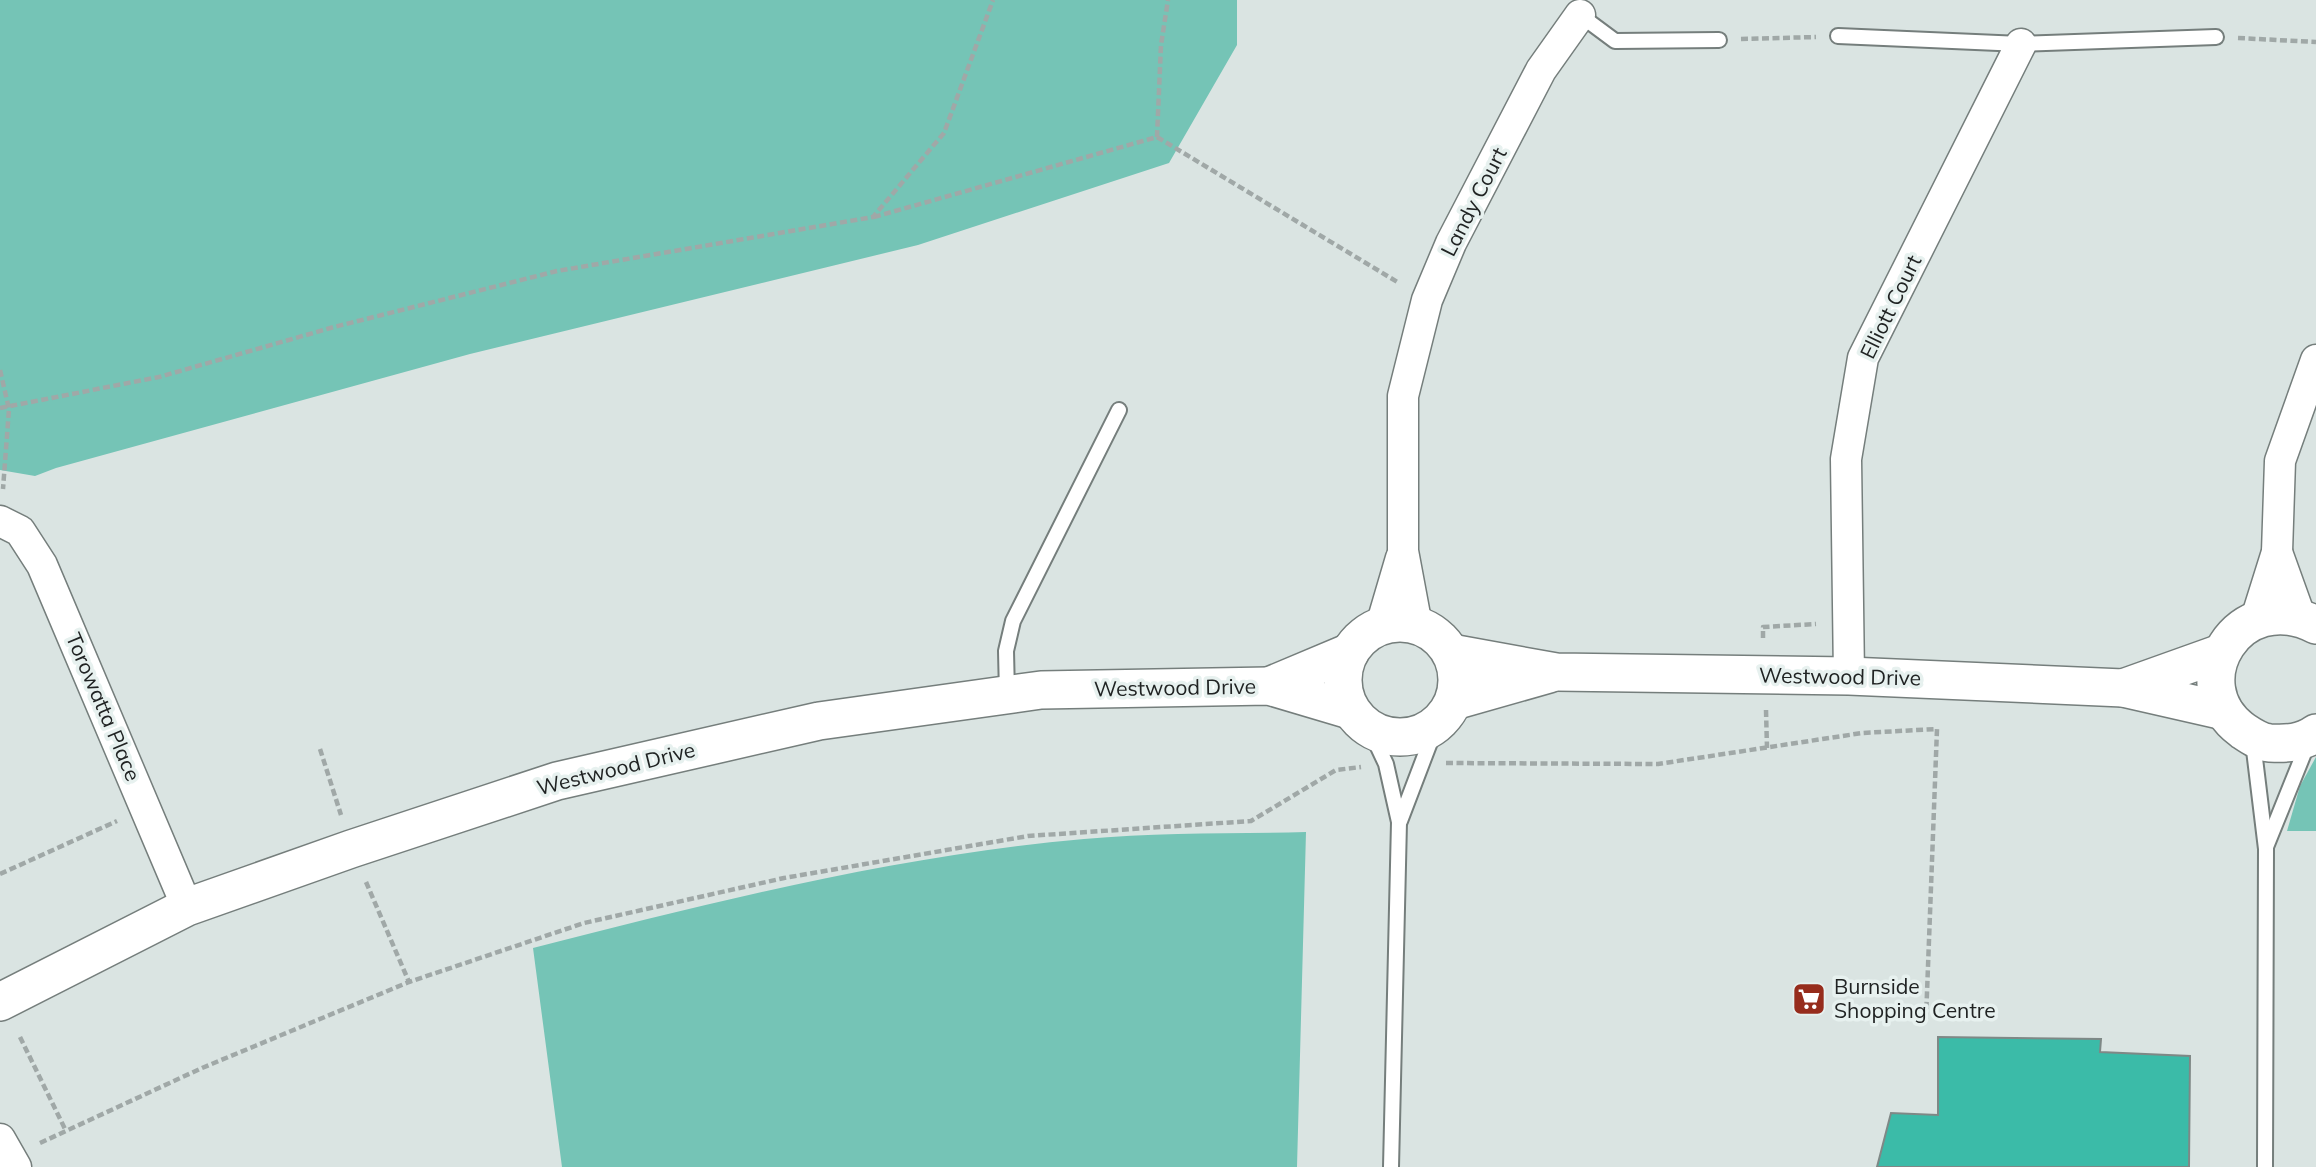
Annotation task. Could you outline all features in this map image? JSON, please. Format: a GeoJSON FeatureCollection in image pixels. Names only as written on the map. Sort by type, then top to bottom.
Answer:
{"type":"FeatureCollection","features":[{"type":"Feature","properties":{"kind":"street","name":"Landy Court"},"geometry":{"type":"LineString","coordinates":[[1417,626],[1404,551],[1403,396],[1427,300],[1451,243],[1541,70],[1580,15]]}},
{"type":"Feature","properties":{"kind":"street","name":"Elliott Court"},"geometry":{"type":"LineString","coordinates":[[1849,676],[1846,459],[1863,358],[2021,44]]}},
{"type":"Feature","properties":{"kind":"street"},"geometry":{"type":"LineString","coordinates":[[2256,619],[2277,552],[2280,461],[2316,360]]}},
{"type":"Feature","properties":{"kind":"street","name":"Torowatta Place"},"geometry":{"type":"LineString","coordinates":[[0,521],[20,531],[43,565],[187,907]]}},
{"type":"Feature","properties":{"kind":"street","name":"Landy Court"},"geometry":{"type":"LineString","coordinates":[[1381,626],[1404,551]]}},
{"type":"Feature","properties":{"kind":"street"},"geometry":{"type":"LineString","coordinates":[[2277,552],[2308,620]]}},
{"type":"Feature","properties":{"kind":"street"},"geometry":{"type":"LineString","coordinates":[[2308,620],[2278,614],[2256,619],[2234,635],[2221,653],[2217,689],[2224,711],[2234,724],[2253,738],[2288,744],[2313,735]]}},
{"type":"Feature","properties":{"kind":"street"},"geometry":{"type":"LineString","coordinates":[[1401,623],[1417,626],[1435,635],[1451,653],[1457,673],[1445,713],[1420,735],[1400,738],[1360,720],[1344,691],[1343,671],[1350,652],[1363,636],[1381,626],[1401,623]]}},
{"type":"Feature","properties":{"kind":"street","name":"Westwood Drive"},"geometry":{"type":"LineString","coordinates":[[1269,686],[1350,652]]}},
{"type":"Feature","properties":{"kind":"street","name":"Westwood Drive"},"geometry":{"type":"LineString","coordinates":[[1451,653],[1556,672],[1849,676],[2123,688],[2224,711]]}},
{"type":"Feature","properties":{"kind":"street","name":"Westwood Drive"},"geometry":{"type":"LineString","coordinates":[[2123,688],[2221,653]]}},
{"type":"Feature","properties":{"kind":"street","name":"Westwood Drive"},"geometry":{"type":"LineString","coordinates":[[1445,713],[1556,672]]}},
{"type":"Feature","properties":{"kind":"street","name":"Westwood Drive"},"geometry":{"type":"LineString","coordinates":[[0,1002],[187,907],[557,781],[819,721],[1041,690],[1269,686],[1360,720]]}},
{"type":"Feature","properties":{"kind":"lane","name":"Landy Court"},"geometry":{"type":"LineString","coordinates":[[1580,15],[1615,41],[1719,40]]}},
{"type":"Feature","properties":{"kind":"lane"},"geometry":{"type":"LineString","coordinates":[[1838,36],[2021,44],[2216,37]]}},
{"type":"Feature","properties":{"kind":"lane"},"geometry":{"type":"LineString","coordinates":[[1007,695],[1006,651],[1013,621],[1119,410]]}},
{"type":"Feature","properties":{"kind":"lane"},"geometry":{"type":"LineString","coordinates":[[1399,822],[1420,763],[1445,713]]}},
{"type":"Feature","properties":{"kind":"lane"},"geometry":{"type":"LineString","coordinates":[[1360,720],[1386,764],[1399,822],[1391,1167]]}},
{"type":"Feature","properties":{"kind":"lane"},"geometry":{"type":"LineString","coordinates":[[2266,849],[2313,735]]}},
{"type":"Feature","properties":{"kind":"lane"},"geometry":{"type":"LineString","coordinates":[[2253,738],[2266,849],[2265,1167]]}},
{"type":"Feature","properties":{"kind":"path"},"geometry":{"type":"LineString","coordinates":[[873,218],[944,134],[993,0]]}},
{"type":"Feature","properties":{"kind":"path"},"geometry":{"type":"LineString","coordinates":[[1157,137],[1161,45],[1168,0]]}},
{"type":"Feature","properties":{"kind":"path"},"geometry":{"type":"LineString","coordinates":[[1719,40],[1838,36]]}},
{"type":"Feature","properties":{"kind":"path"},"geometry":{"type":"LineString","coordinates":[[2216,37],[2316,42]]}},
{"type":"Feature","properties":{"kind":"path"},"geometry":{"type":"LineString","coordinates":[[0,408],[9,409],[159,377],[334,327],[557,271],[873,218],[1157,137],[1427,300]]}},
{"type":"Feature","properties":{"kind":"path"},"geometry":{"type":"LineString","coordinates":[[0,370],[9,409],[0,521]]}},
{"type":"Feature","properties":{"kind":"path"},"geometry":{"type":"LineString","coordinates":[[1420,763],[1658,764],[1862,733],[1937,729],[1926,1019]]}},
{"type":"Feature","properties":{"kind":"path"},"geometry":{"type":"LineString","coordinates":[[9,1154],[66,1131],[202,1068],[409,982],[584,923],[784,878],[1028,836],[1251,821],[1336,770],[1386,764]]}},
{"type":"Feature","properties":{"kind":"path"},"geometry":{"type":"LineString","coordinates":[[0,874],[119,821]]}},
{"type":"Feature","properties":{"kind":"path"},"geometry":{"type":"LineString","coordinates":[[20,1037],[66,1131]]}},
{"type":"Feature","properties":{"kind":"green space"},"geometry":{"type":"Polygon","coordinates":[[[0,0],[1237,0],[1237,45],[1169,163],[918,245],[470,354],[35,476],[0,470],[0,0]]]}},
{"type":"Feature","properties":{"kind":"green space"},"geometry":{"type":"Polygon","coordinates":[[[2316,757],[2316,831],[2287,831],[2300,786],[2316,757]]]}},
{"type":"Feature","properties":{"kind":"green space"},"geometry":{"type":"Polygon","coordinates":[[[1306,832],[1297,1167],[562,1167],[533,948],[807,882],[946,856],[1112,837],[1306,832]]]}},
{"type":"Feature","properties":{"kind":"building"},"geometry":{"type":"Polygon","coordinates":[[[1938,1037],[2101,1039],[2100,1052],[2190,1056],[2189,1167],[1877,1167],[1891,1113],[1938,1115],[1938,1037]]]}},
{"type":"Feature","properties":{"kind":"place","name":"Burnside Shopping Centre"},"geometry":{"type":"Point","coordinates":[1809,999]}}]}
